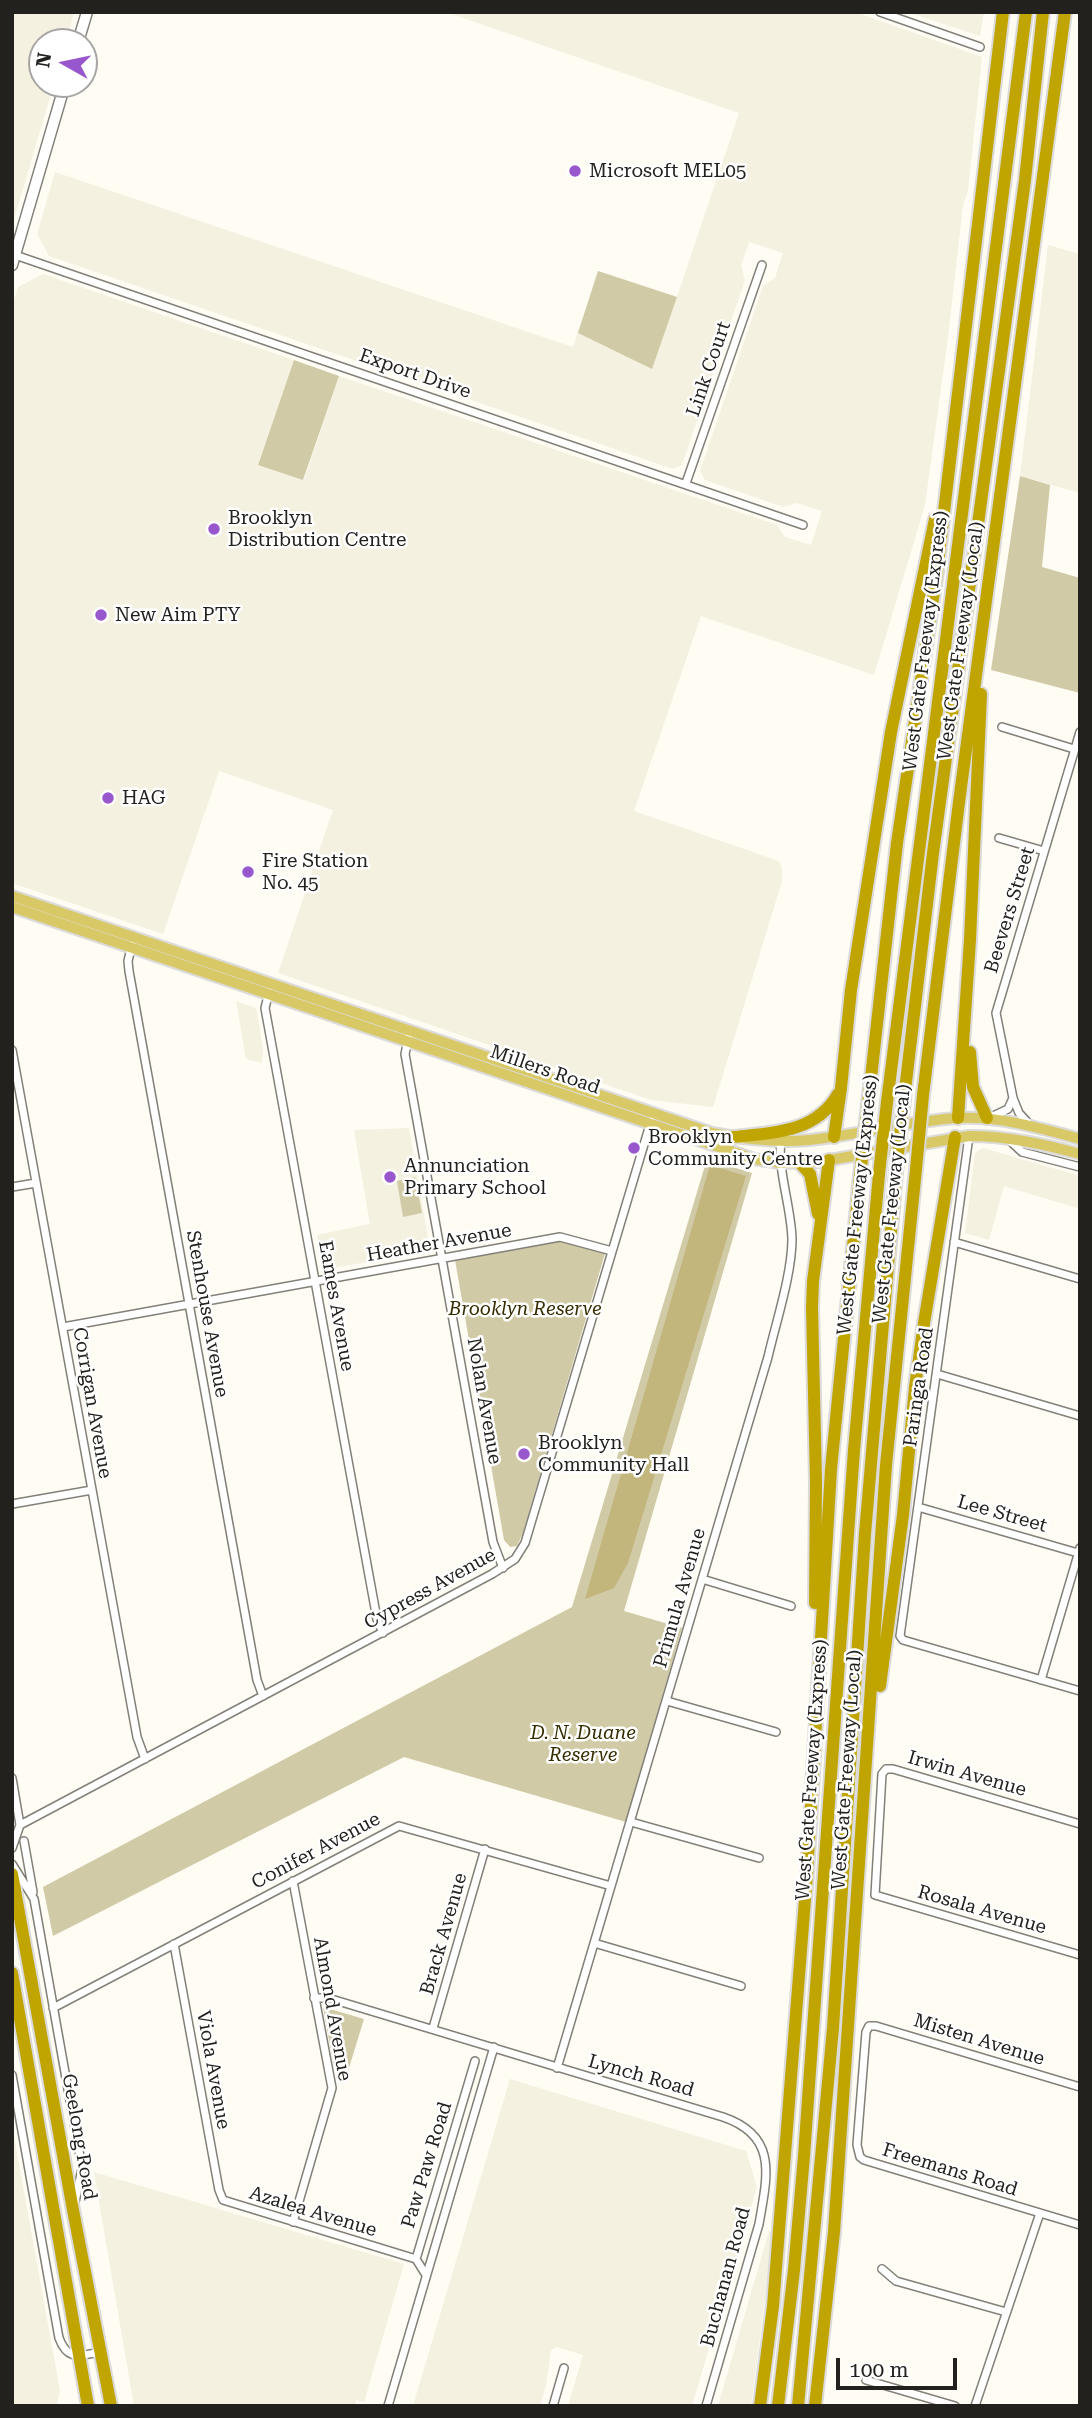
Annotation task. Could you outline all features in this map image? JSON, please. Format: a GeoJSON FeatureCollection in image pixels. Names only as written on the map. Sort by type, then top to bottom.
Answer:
{"type":"FeatureCollection","features":[{"type":"Feature","properties":{"kind":"highway","name":"West Gate Freeway (Local)"},"geometry":{"type":"LineString","coordinates":[[759,2406],[773,2306],[806,1888],[831,1469],[860,1176],[897,843],[937,571],[1003,12]]}},
{"type":"Feature","properties":{"kind":"highway","name":"West Gate Freeway (Express)"},"geometry":{"type":"LineString","coordinates":[[778,2406],[805,2143],[853,1463],[879,1174],[1026,12]]}},
{"type":"Feature","properties":{"kind":"highway","name":"West Gate Freeway (Express)"},"geometry":{"type":"LineString","coordinates":[[798,2406],[831,2052],[865,1534],[896,1171],[931,866],[1025,180],[1043,12]]}},
{"type":"Feature","properties":{"kind":"highway","name":"West Gate Freeway (Local)"},"geometry":{"type":"LineString","coordinates":[[815,2406],[834,2232],[886,1465],[923,1095],[1065,12]]}},
{"type":"Feature","properties":{"kind":"highway"},"geometry":{"type":"LineString","coordinates":[[834,1137],[852,977],[891,732],[927,566],[954,415]]}},
{"type":"Feature","properties":{"kind":"highway"},"geometry":{"type":"LineString","coordinates":[[958,1118],[970,940],[983,624]]}},
{"type":"Feature","properties":{"kind":"highway"},"geometry":{"type":"LineString","coordinates":[[970,940],[970,1055],[973,1087],[987,1118]]}},
{"type":"Feature","properties":{"kind":"highway"},"geometry":{"type":"LineString","coordinates":[[733,1137],[781,1137],[822,1113],[834,1102],[841,1088]]}},
{"type":"Feature","properties":{"kind":"highway"},"geometry":{"type":"LineString","coordinates":[[857,1913],[870,1831],[880,1682],[903,1515],[915,1387],[962,1137]]}},
{"type":"Feature","properties":{"kind":"highway"},"geometry":{"type":"LineString","coordinates":[[818,1689],[813,1281],[829,1160]]}},
{"type":"Feature","properties":{"kind":"highway"},"geometry":{"type":"LineString","coordinates":[[799,1162],[810,1174],[820,1225]]}},
{"type":"Feature","properties":{"kind":"highway","name":"Geelong Road"},"geometry":{"type":"LineString","coordinates":[[12,1874],[111,2406]]}},
{"type":"Feature","properties":{"kind":"highway","name":"Geelong Road"},"geometry":{"type":"LineString","coordinates":[[12,1973],[89,2406]]}},
{"type":"Feature","properties":{"kind":"main road"},"geometry":{"type":"LineString","coordinates":[[14,260],[61,98]]}},
{"type":"Feature","properties":{"kind":"main road","name":"Millers Road"},"geometry":{"type":"LineString","coordinates":[[12,896],[133,943]]}},
{"type":"Feature","properties":{"kind":"main road","name":"Millers Road"},"geometry":{"type":"LineString","coordinates":[[12,907],[133,943],[270,989],[651,1119],[738,1154],[780,1163],[829,1160],[962,1137],[1007,1138],[1080,1154]]}},
{"type":"Feature","properties":{"kind":"main road"},"geometry":{"type":"LineString","coordinates":[[958,1118],[962,1137]]}},
{"type":"Feature","properties":{"kind":"main road"},"geometry":{"type":"LineString","coordinates":[[781,1137],[834,1137],[897,1124],[987,1118],[1030,1125],[1080,1139]]}},
{"type":"Feature","properties":{"kind":"main road","name":"Millers Road"},"geometry":{"type":"LineString","coordinates":[[651,1119],[733,1137]]}},
{"type":"Feature","properties":{"kind":"main road"},"geometry":{"type":"LineString","coordinates":[[829,1160],[834,1137]]}},
{"type":"Feature","properties":{"kind":"street"},"geometry":{"type":"LineString","coordinates":[[880,12],[980,47]]}},
{"type":"Feature","properties":{"kind":"street","name":"Export Drive"},"geometry":{"type":"LineString","coordinates":[[14,260],[803,524]]}},
{"type":"Feature","properties":{"kind":"street","name":"Link Court"},"geometry":{"type":"LineString","coordinates":[[686,483],[762,265]]}},
{"type":"Feature","properties":{"kind":"street"},"geometry":{"type":"LineString","coordinates":[[1002,727],[1074,749]]}},
{"type":"Feature","properties":{"kind":"street","name":"Beevers Street"},"geometry":{"type":"LineString","coordinates":[[1030,1125],[1019,1112],[1013,1098],[996,1013],[1080,732]]}},
{"type":"Feature","properties":{"kind":"street"},"geometry":{"type":"LineString","coordinates":[[999,838],[1044,851]]}},
{"type":"Feature","properties":{"kind":"street","name":"Stenhouse Avenue"},"geometry":{"type":"LineString","coordinates":[[133,943],[128,961],[129,971],[257,1679],[263,1696]]}},
{"type":"Feature","properties":{"kind":"street","name":"Eames Avenue"},"geometry":{"type":"LineString","coordinates":[[270,989],[265,1008],[377,1619],[383,1633]]}},
{"type":"Feature","properties":{"kind":"street","name":"Nolan Avenue"},"geometry":{"type":"LineString","coordinates":[[408,1036],[405,1054],[493,1542],[503,1568]]}},
{"type":"Feature","properties":{"kind":"street","name":"Corrigan Avenue"},"geometry":{"type":"LineString","coordinates":[[12,1050],[137,1737],[145,1759]]}},
{"type":"Feature","properties":{"kind":"street"},"geometry":{"type":"LineString","coordinates":[[987,1118],[1008,1109],[1013,1098]]}},
{"type":"Feature","properties":{"kind":"street","name":"Cypress Avenue"},"geometry":{"type":"LineString","coordinates":[[20,1825],[383,1633],[515,1559],[525,1543],[651,1119]]}},
{"type":"Feature","properties":{"kind":"street","name":"Primula Avenue"},"geometry":{"type":"LineString","coordinates":[[557,2067],[768,1357],[792,1243],[791,1220],[780,1163],[781,1137]]}},
{"type":"Feature","properties":{"kind":"street","name":"Paringa Road"},"geometry":{"type":"LineString","coordinates":[[962,1137],[960,1196],[900,1636],[903,1640],[1041,1679]]}},
{"type":"Feature","properties":{"kind":"street"},"geometry":{"type":"LineString","coordinates":[[1007,1138],[1022,1152],[1080,1167]]}},
{"type":"Feature","properties":{"kind":"street"},"geometry":{"type":"LineString","coordinates":[[12,1187],[36,1183]]}},
{"type":"Feature","properties":{"kind":"street","name":"Heather Avenue"},"geometry":{"type":"LineString","coordinates":[[63,1327],[560,1237],[612,1251]]}},
{"type":"Feature","properties":{"kind":"street"},"geometry":{"type":"LineString","coordinates":[[954,1242],[1080,1279]]}},
{"type":"Feature","properties":{"kind":"street"},"geometry":{"type":"LineString","coordinates":[[937,1374],[1080,1416]]}},
{"type":"Feature","properties":{"kind":"street"},"geometry":{"type":"LineString","coordinates":[[12,1504],[92,1490]]}},
{"type":"Feature","properties":{"kind":"street","name":"Lee Street"},"geometry":{"type":"LineString","coordinates":[[918,1507],[1079,1550]]}},
{"type":"Feature","properties":{"kind":"street"},"geometry":{"type":"LineString","coordinates":[[1079,1550],[1041,1679],[1080,1691]]}},
{"type":"Feature","properties":{"kind":"street"},"geometry":{"type":"LineString","coordinates":[[702,1579],[791,1606]]}},
{"type":"Feature","properties":{"kind":"street"},"geometry":{"type":"LineString","coordinates":[[667,1701],[776,1732]]}},
{"type":"Feature","properties":{"kind":"street","name":"Irwin Avenue"},"geometry":{"type":"LineString","coordinates":[[875,1895],[882,1774],[886,1769],[1080,1824]]}},
{"type":"Feature","properties":{"kind":"street"},"geometry":{"type":"LineString","coordinates":[[12,1778],[20,1825],[12,1848]]}},
{"type":"Feature","properties":{"kind":"street"},"geometry":{"type":"LineString","coordinates":[[631,1822],[759,1858]]}},
{"type":"Feature","properties":{"kind":"street","name":"Conifer Avenue"},"geometry":{"type":"LineString","coordinates":[[53,2008],[399,1826],[611,1886]]}},
{"type":"Feature","properties":{"kind":"street"},"geometry":{"type":"LineString","coordinates":[[24,1841],[82,2169],[73,2210]]}},
{"type":"Feature","properties":{"kind":"street","name":"Brack Avenue"},"geometry":{"type":"LineString","coordinates":[[433,2028],[485,1849]]}},
{"type":"Feature","properties":{"kind":"street"},"geometry":{"type":"LineString","coordinates":[[12,1864],[34,1899]]}},
{"type":"Feature","properties":{"kind":"street","name":"Almond Avenue"},"geometry":{"type":"LineString","coordinates":[[293,1881],[331,2092],[293,2222]]}},
{"type":"Feature","properties":{"kind":"street","name":"Rosala Avenue"},"geometry":{"type":"LineString","coordinates":[[875,1895],[1080,1955]]}},
{"type":"Feature","properties":{"kind":"street"},"geometry":{"type":"LineString","coordinates":[[594,1943],[741,1986]]}},
{"type":"Feature","properties":{"kind":"street","name":"Viola Avenue"},"geometry":{"type":"LineString","coordinates":[[174,1944],[223,2200]]}},
{"type":"Feature","properties":{"kind":"street","name":"Lynch Road"},"geometry":{"type":"LineString","coordinates":[[314,1998],[328,1998],[433,2028],[734,2120],[754,2134],[765,2154]]}},
{"type":"Feature","properties":{"kind":"street","name":"Misten Avenue"},"geometry":{"type":"LineString","coordinates":[[869,2026],[1080,2087]]}},
{"type":"Feature","properties":{"kind":"street","name":"Freemans Road"},"geometry":{"type":"LineString","coordinates":[[869,2026],[866,2032],[857,2145],[860,2157],[1080,2225]]}},
{"type":"Feature","properties":{"kind":"street","name":"Paw Paw Road"},"geometry":{"type":"LineString","coordinates":[[388,2406],[494,2048]]}},
{"type":"Feature","properties":{"kind":"street","name":"Paw Paw Road"},"geometry":{"type":"LineString","coordinates":[[433,2251],[427,2257],[416,2259],[475,2061]]}},
{"type":"Feature","properties":{"kind":"street"},"geometry":{"type":"LineString","coordinates":[[12,2075],[60,2338],[67,2353],[80,2356],[101,2352]]}},
{"type":"Feature","properties":{"kind":"street"},"geometry":{"type":"LineString","coordinates":[[460,2111],[474,2116]]}},
{"type":"Feature","properties":{"kind":"street","name":"Buchanan Road"},"geometry":{"type":"LineString","coordinates":[[706,2406],[759,2224],[766,2179],[765,2154]]}},
{"type":"Feature","properties":{"kind":"street","name":"Azalea Avenue"},"geometry":{"type":"LineString","coordinates":[[223,2200],[416,2259]]}},
{"type":"Feature","properties":{"kind":"street"},"geometry":{"type":"LineString","coordinates":[[975,2406],[1040,2213]]}},
{"type":"Feature","properties":{"kind":"street"},"geometry":{"type":"LineString","coordinates":[[416,2259],[426,2275]]}},
{"type":"Feature","properties":{"kind":"street"},"geometry":{"type":"LineString","coordinates":[[882,2269],[896,2281],[1006,2312]]}},
{"type":"Feature","properties":{"kind":"street"},"geometry":{"type":"LineString","coordinates":[[553,2406],[564,2368]]}},
{"type":"Feature","properties":{"kind":"street"},"geometry":{"type":"LineString","coordinates":[[866,2380],[954,2406]]}},
{"type":"Feature","properties":{"kind":"shaded area"},"geometry":{"type":"Polygon","coordinates":[[[12,12],[74,12],[70,28],[28,28],[28,98],[50,98],[12,226],[12,12]]]}},
{"type":"Feature","properties":{"kind":"shaded area"},"geometry":{"type":"Polygon","coordinates":[[[446,12],[855,12],[982,57],[968,191],[963,205],[925,505],[874,675],[701,616],[634,811],[779,861],[782,868],[782,881],[713,1107],[651,1100],[278,973],[333,810],[219,771],[163,934],[12,883],[12,307],[18,287],[43,274],[294,360],[258,464],[304,480],[339,376],[777,525],[785,537],[811,545],[822,511],[797,503],[783,507],[705,480],[700,471],[763,286],[775,278],[783,253],[749,242],[741,266],[745,280],[682,465],[673,469],[49,256],[37,234],[55,172],[573,347],[598,271],[677,297],[739,113],[446,12]]]}},
{"type":"Feature","properties":{"kind":"shaded area"},"geometry":{"type":"Polygon","coordinates":[[[907,12],[984,12],[980,36],[907,12]]]}},
{"type":"Feature","properties":{"kind":"shaded area"},"geometry":{"type":"Polygon","coordinates":[[[1048,245],[1080,254],[1080,493],[1020,476],[1048,245]]]}},
{"type":"Feature","properties":{"kind":"shaded area"},"geometry":{"type":"Polygon","coordinates":[[[236,1001],[256,1008],[263,1048],[262,1063],[246,1059],[236,1001]]]}},
{"type":"Feature","properties":{"kind":"shaded area","name":"Annunciation Primary School"},"geometry":{"type":"Polygon","coordinates":[[[409,1128],[430,1249],[427,1252],[322,1268],[317,1235],[370,1224],[354,1130],[409,1128]]]}},
{"type":"Feature","properties":{"kind":"shaded area"},"geometry":{"type":"Polygon","coordinates":[[[983,1148],[1080,1176],[1080,1209],[1004,1186],[989,1240],[965,1233],[975,1153],[983,1148]]]}},
{"type":"Feature","properties":{"kind":"shaded area"},"geometry":{"type":"Polygon","coordinates":[[[710,1165],[746,1176],[628,1563],[614,1588],[585,1599],[710,1165]]]}},
{"type":"Feature","properties":{"kind":"shaded area"},"geometry":{"type":"Polygon","coordinates":[[[510,2079],[746,2151],[757,2187],[692,2406],[568,2406],[583,2355],[557,2347],[551,2350],[540,2406],[413,2406],[510,2079]]]}},
{"type":"Feature","properties":{"kind":"shaded area"},"geometry":{"type":"Polygon","coordinates":[[[12,2125],[60,2391],[56,2406],[12,2406],[12,2125]]]}},
{"type":"Feature","properties":{"kind":"shaded area"},"geometry":{"type":"Polygon","coordinates":[[[94,2172],[404,2264],[364,2402],[356,2400],[355,2406],[134,2406],[94,2172]]]}},
{"type":"Feature","properties":{"kind":"shaded area"},"geometry":{"type":"Polygon","coordinates":[[[769,2231],[774,2232],[751,2406],[718,2406],[769,2231]]]}},
{"type":"Feature","properties":{"kind":"green space"},"geometry":{"type":"Polygon","coordinates":[[[598,271],[677,297],[652,369],[578,333],[598,271]]]}},
{"type":"Feature","properties":{"kind":"green space"},"geometry":{"type":"Polygon","coordinates":[[[294,360],[339,376],[303,480],[258,465],[294,360]]]}},
{"type":"Feature","properties":{"kind":"green space"},"geometry":{"type":"Polygon","coordinates":[[[1020,476],[1050,485],[1042,567],[1080,578],[1080,693],[991,670],[1020,476]]]}},
{"type":"Feature","properties":{"kind":"green space","name":"D. N. Duane Reserve"},"geometry":{"type":"Polygon","coordinates":[[[707,1159],[752,1173],[624,1611],[682,1628],[626,1822],[404,1757],[53,1936],[43,1887],[572,1607],[707,1159]]]}},
{"type":"Feature","properties":{"kind":"green space"},"geometry":{"type":"Polygon","coordinates":[[[415,1177],[422,1213],[403,1217],[397,1181],[415,1177]]]}},
{"type":"Feature","properties":{"kind":"green space","name":"Brooklyn Reserve"},"geometry":{"type":"Polygon","coordinates":[[[561,1241],[606,1250],[523,1533],[517,1546],[510,1547],[504,1540],[455,1260],[561,1241]]]}},
{"type":"Feature","properties":{"kind":"green space"},"geometry":{"type":"Polygon","coordinates":[[[323,2007],[364,2019],[348,2071],[334,2067],[323,2007]]]}},
{"type":"Feature","properties":{"kind":"place","name":"Microsoft MEL05"},"geometry":{"type":"Point","coordinates":[575,171]}},
{"type":"Feature","properties":{"kind":"place","name":"Brooklyn Distribution Centre"},"geometry":{"type":"Point","coordinates":[214,529]}},
{"type":"Feature","properties":{"kind":"place","name":"New Aim PTY"},"geometry":{"type":"Point","coordinates":[101,615]}},
{"type":"Feature","properties":{"kind":"place","name":"HAG"},"geometry":{"type":"Point","coordinates":[108,798]}},
{"type":"Feature","properties":{"kind":"place","name":"Fire Station No. 45"},"geometry":{"type":"Point","coordinates":[248,872]}},
{"type":"Feature","properties":{"kind":"place","name":"Brooklyn Community Centre"},"geometry":{"type":"Point","coordinates":[634,1148]}},
{"type":"Feature","properties":{"kind":"place","name":"Annunciation Primary School"},"geometry":{"type":"Point","coordinates":[390,1177]}},
{"type":"Feature","properties":{"kind":"place","name":"Brooklyn Community Hall"},"geometry":{"type":"Point","coordinates":[524,1454]}}]}
